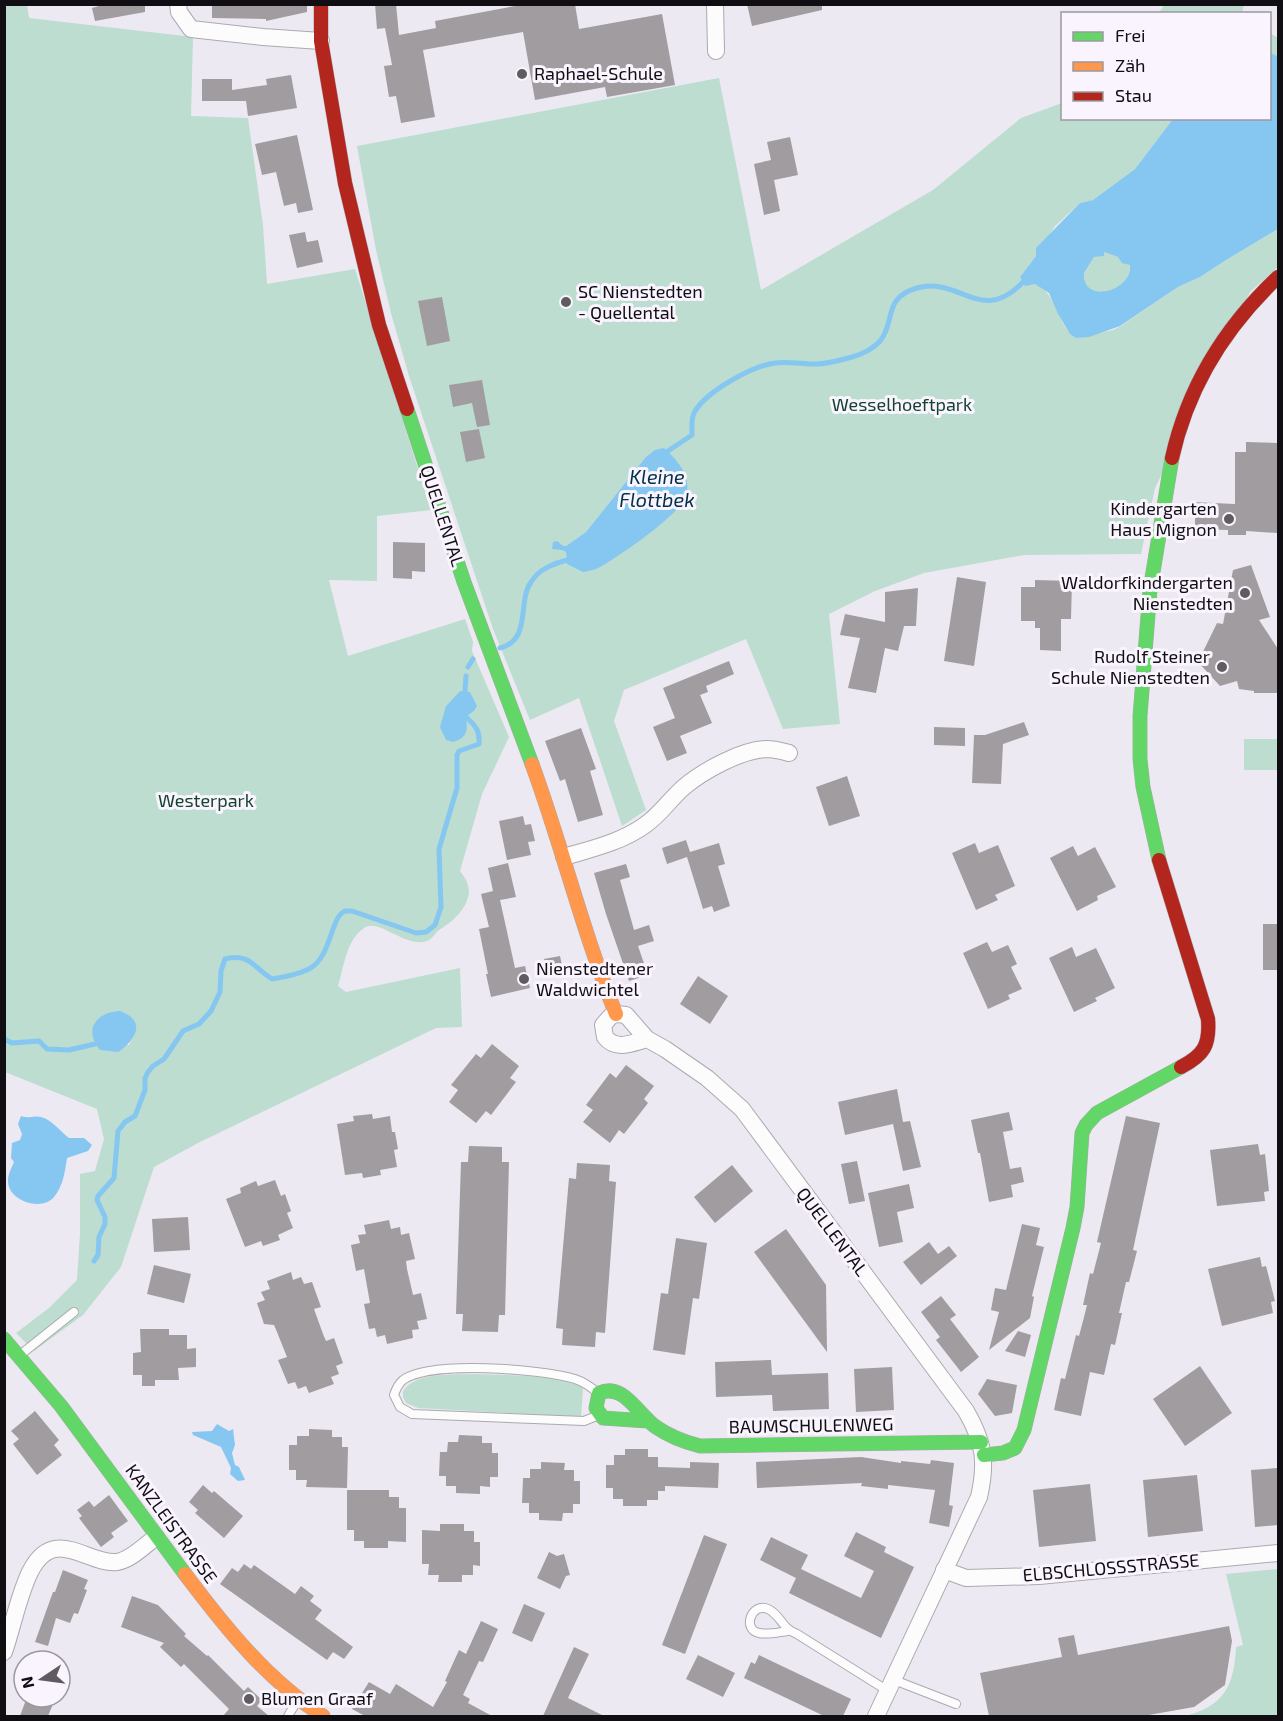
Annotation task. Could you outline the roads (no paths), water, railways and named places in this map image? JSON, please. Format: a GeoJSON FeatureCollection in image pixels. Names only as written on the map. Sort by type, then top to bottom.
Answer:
{"type":"FeatureCollection","features":[{"type":"Feature","properties":{"kind":"street"},"geometry":{"type":"LineString","coordinates":[[178,4],[179,12],[191,29],[263,38],[321,41]]}},
{"type":"Feature","properties":{"kind":"street","name":"QUELLENTAL"},"geometry":{"type":"LineString","coordinates":[[321,4],[321,41],[345,183],[379,326],[464,582],[480,618],[564,857],[603,984],[616,1014],[626,1015],[647,1039],[707,1078],[742,1109],[966,1411],[975,1427],[982,1449]]}},
{"type":"Feature","properties":{"kind":"street"},"geometry":{"type":"LineString","coordinates":[[715,4],[716,51]]}},
{"type":"Feature","properties":{"kind":"street","name":"BAUMSCHULENWEG"},"geometry":{"type":"LineString","coordinates":[[599,1394],[606,1390],[621,1395],[631,1401],[647,1421],[674,1436],[700,1446],[957,1441],[1003,1453],[1015,1448],[1024,1430],[1073,1228],[1077,1207],[1081,1144],[1086,1125],[1097,1113],[1196,1059],[1205,1050],[1209,1040],[1208,1019],[1160,863],[1143,786],[1140,738],[1145,622],[1155,547],[1174,446],[1193,392],[1227,333],[1254,299],[1278,277]]}},
{"type":"Feature","properties":{"kind":"street"},"geometry":{"type":"LineString","coordinates":[[564,857],[638,830],[698,777],[733,758],[766,749],[789,753]]}},
{"type":"Feature","properties":{"kind":"street"},"geometry":{"type":"LineString","coordinates":[[616,1014],[603,1025],[605,1037],[609,1042],[624,1045],[647,1039]]}},
{"type":"Feature","properties":{"kind":"street","name":"KANZLEISTRASSE"},"geometry":{"type":"LineString","coordinates":[[4,1339],[20,1355],[94,1450],[156,1537],[234,1635],[276,1682],[298,1701],[323,1716]]}},
{"type":"Feature","properties":{"kind":"street"},"geometry":{"type":"LineString","coordinates":[[599,1394],[596,1404],[600,1415]]}},
{"type":"Feature","properties":{"kind":"street","name":"BAUMSCHULENWEG"},"geometry":{"type":"LineString","coordinates":[[600,1415],[607,1420],[647,1421]]}},
{"type":"Feature","properties":{"kind":"street"},"geometry":{"type":"LineString","coordinates":[[876,1716],[979,1497],[984,1474],[982,1449]]}},
{"type":"Feature","properties":{"kind":"street"},"geometry":{"type":"LineString","coordinates":[[4,1652],[30,1572],[41,1557],[53,1550],[63,1549],[85,1553],[107,1561],[120,1561],[156,1537]]}},
{"type":"Feature","properties":{"kind":"street","name":"ELBSCHLOSSSTRASSE"},"geometry":{"type":"LineString","coordinates":[[944,1570],[966,1578],[1039,1576],[1278,1553]]}},
{"type":"Feature","properties":{"kind":"lane"},"geometry":{"type":"LineString","coordinates":[[20,1355],[74,1312]]}},
{"type":"Feature","properties":{"kind":"lane"},"geometry":{"type":"LineString","coordinates":[[599,1394],[587,1384],[568,1377],[473,1368],[441,1369],[413,1375],[398,1384],[394,1395],[400,1407],[412,1413],[584,1422],[600,1415]]}},
{"type":"Feature","properties":{"kind":"lane"},"geometry":{"type":"LineString","coordinates":[[788,1631],[892,1686],[957,1704]]}},
{"type":"Feature","properties":{"kind":"lane"},"geometry":{"type":"LineString","coordinates":[[288,1716],[298,1701]]}},
{"type":"Feature","properties":{"kind":"water"},"geometry":{"type":"Polygon","coordinates":[[[1271,53],[1278,56],[1278,229],[1200,277],[1178,287],[1120,326],[1089,337],[1076,338],[1070,334],[1058,314],[1049,293],[1035,284],[1025,286],[1020,277],[1036,256],[1036,248],[1080,203],[1093,200],[1135,169],[1172,120],[1271,120],[1271,53]],[[1104,252],[1104,256],[1094,257],[1084,273],[1085,283],[1098,292],[1116,288],[1129,274],[1130,265],[1122,263],[1118,257],[1104,252]]]}},
{"type":"Feature","properties":{"kind":"water","name":"Kleine Flottbek"},"geometry":{"type":"Polygon","coordinates":[[[664,448],[678,463],[685,475],[687,489],[682,504],[648,534],[598,568],[583,572],[567,564],[566,552],[552,549],[553,542],[557,541],[566,546],[586,532],[645,458],[655,450],[664,448]]]}},
{"type":"Feature","properties":{"kind":"water"},"geometry":{"type":"Polygon","coordinates":[[[460,691],[470,692],[477,706],[466,717],[467,726],[464,736],[453,742],[446,740],[440,727],[446,706],[460,691]]]}},
{"type":"Feature","properties":{"kind":"water"},"geometry":{"type":"Polygon","coordinates":[[[120,1011],[134,1020],[136,1031],[134,1036],[118,1052],[100,1050],[93,1036],[95,1023],[104,1015],[120,1011]]]}},
{"type":"Feature","properties":{"kind":"water"},"geometry":{"type":"Polygon","coordinates":[[[21,1116],[45,1118],[69,1138],[84,1138],[92,1145],[88,1151],[67,1158],[60,1188],[54,1197],[42,1204],[19,1199],[9,1187],[9,1173],[14,1162],[11,1158],[12,1143],[20,1140],[22,1134],[18,1124],[21,1116]]]}},
{"type":"Feature","properties":{"kind":"water"},"geometry":{"type":"Polygon","coordinates":[[[217,1424],[229,1431],[233,1429],[235,1445],[232,1453],[235,1465],[239,1467],[245,1480],[238,1481],[230,1474],[231,1468],[221,1447],[193,1435],[192,1432],[212,1431],[217,1424]]]}},
{"type":"Feature","properties":{"kind":"waterway","name":"Kleine Flottbek"},"geometry":{"type":"LineString","coordinates":[[668,451],[692,435],[694,413],[708,397],[730,381],[765,365],[785,362],[829,363],[856,356],[871,349],[885,334],[894,304],[906,292],[932,286],[946,288],[982,300],[995,300],[1008,294],[1023,282]]}},
{"type":"Feature","properties":{"kind":"waterway","name":"Kleine Flottbek"},"geometry":{"type":"LineString","coordinates":[[500,648],[510,644],[520,629],[527,590],[534,577],[547,568],[567,560]]}},
{"type":"Feature","properties":{"kind":"waterway","name":"Kleine Flottbek"},"geometry":{"type":"LineString","coordinates":[[468,667],[473,659]]}},
{"type":"Feature","properties":{"kind":"waterway","name":"Kleine Flottbek"},"geometry":{"type":"LineString","coordinates":[[465,691],[466,676]]}},
{"type":"Feature","properties":{"kind":"waterway","name":"Kleine Flottbek"},"geometry":{"type":"LineString","coordinates":[[94,1261],[98,1255],[99,1237],[105,1224],[105,1217],[97,1200],[114,1178],[118,1131],[125,1122],[135,1116],[145,1090],[145,1078],[148,1072],[164,1059],[183,1031],[199,1024],[211,1011],[220,992],[221,971],[225,959],[240,958],[251,962],[272,979],[304,971],[317,963],[322,956],[336,921],[345,911],[352,911],[416,933],[426,932],[435,925],[441,907],[439,849],[457,788],[457,755],[459,751],[479,744],[477,729],[466,717]]}},
{"type":"Feature","properties":{"kind":"waterway"},"geometry":{"type":"LineString","coordinates":[[4,1039],[12,1043],[39,1041],[47,1049],[69,1050],[95,1044]]}},
{"type":"Feature","properties":{"kind":"place","name":"Raphael-Schule"},"geometry":{"type":"Point","coordinates":[522,74]}},
{"type":"Feature","properties":{"kind":"place","name":"SC Nienstedten - Quellental"},"geometry":{"type":"Point","coordinates":[566,302]}},
{"type":"Feature","properties":{"kind":"place","name":"Kindergarten Haus Mignon"},"geometry":{"type":"Point","coordinates":[1229,519]}},
{"type":"Feature","properties":{"kind":"place","name":"Waldorfkindergarten Nienstedten"},"geometry":{"type":"Point","coordinates":[1245,593]}},
{"type":"Feature","properties":{"kind":"place","name":"Rudolf Steiner Schule Nienstedten"},"geometry":{"type":"Point","coordinates":[1222,667]}},
{"type":"Feature","properties":{"kind":"place","name":"Nienstedtener Waldwichtel"},"geometry":{"type":"Point","coordinates":[524,979]}},
{"type":"Feature","properties":{"kind":"place","name":"Blumen Graaf"},"geometry":{"type":"Point","coordinates":[249,1699]}},
{"type":"Feature","properties":{"kind":"park label","name":"Wesselhoeftpark"},"geometry":{"type":"Point","coordinates":[902,405]}},
{"type":"Feature","properties":{"kind":"park label","name":"Westerpark"},"geometry":{"type":"Point","coordinates":[206,801]}}]}
